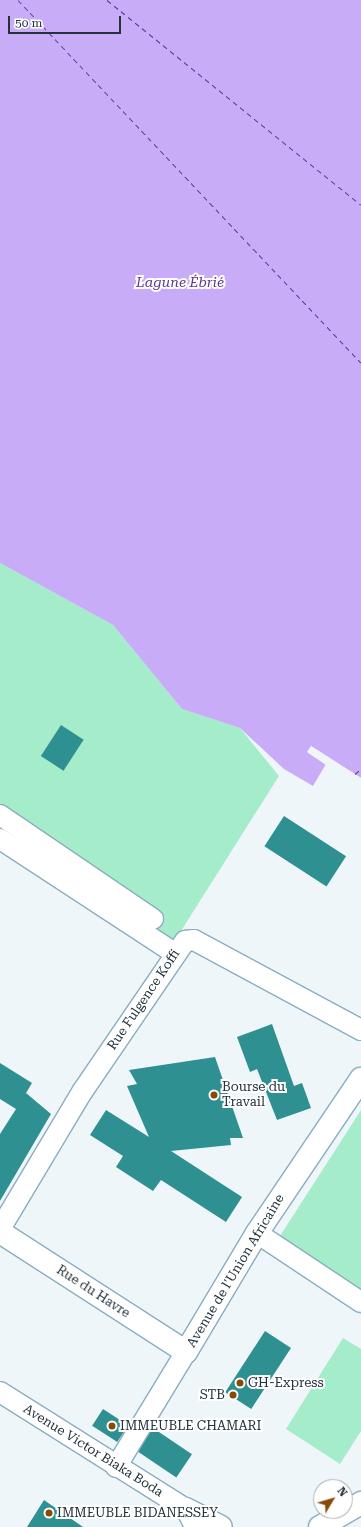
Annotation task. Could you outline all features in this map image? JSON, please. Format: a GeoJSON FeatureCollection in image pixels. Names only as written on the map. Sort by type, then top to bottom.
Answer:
{"type":"FeatureCollection","features":[{"type":"Feature","properties":{"kind":"main road","name":"Avenue de l'Union Africaine"},"geometry":{"type":"LineString","coordinates":[[186,1352],[257,1233],[361,1079]]}},
{"type":"Feature","properties":{"kind":"main road","name":"Rue du Havre"},"geometry":{"type":"LineString","coordinates":[[0,1232],[186,1352]]}},
{"type":"Feature","properties":{"kind":"main road"},"geometry":{"type":"LineString","coordinates":[[320,1527],[361,1504]]}},
{"type":"Feature","properties":{"kind":"main road"},"geometry":{"type":"LineString","coordinates":[[191,1518],[221,1527]]}},
{"type":"Feature","properties":{"kind":"street"},"geometry":{"type":"LineString","coordinates":[[0,815],[153,919]]}},
{"type":"Feature","properties":{"kind":"street"},"geometry":{"type":"LineString","coordinates":[[0,839],[176,954]]}},
{"type":"Feature","properties":{"kind":"street","name":"Rue Fulgence Koffi"},"geometry":{"type":"LineString","coordinates":[[0,1229],[82,1092],[185,941],[194,940],[361,1030]]}},
{"type":"Feature","properties":{"kind":"street"},"geometry":{"type":"LineString","coordinates":[[257,1233],[361,1302]]}},
{"type":"Feature","properties":{"kind":"street","name":"Avenue de l'Union Africaine"},"geometry":{"type":"LineString","coordinates":[[116,1467],[186,1352]]}},
{"type":"Feature","properties":{"kind":"street","name":"Avenue Victor Biaka Boda"},"geometry":{"type":"LineString","coordinates":[[0,1392],[116,1467],[191,1518]]}},
{"type":"Feature","properties":{"kind":"green space"},"geometry":{"type":"Polygon","coordinates":[[[0,563],[113,625],[182,709],[240,728],[279,776],[174,942],[0,826],[0,563]]]}},
{"type":"Feature","properties":{"kind":"green space"},"geometry":{"type":"Polygon","coordinates":[[[361,1110],[361,1309],[271,1250],[361,1110]]]}},
{"type":"Feature","properties":{"kind":"green space"},"geometry":{"type":"Polygon","coordinates":[[[343,1338],[361,1349],[361,1431],[340,1464],[286,1429],[343,1338]]]}},
{"type":"Feature","properties":{"kind":"water","name":"Lagune Ébrié"},"geometry":{"type":"Polygon","coordinates":[[[0,0],[361,0],[361,778],[311,746],[308,753],[326,764],[313,786],[284,769],[240,728],[182,709],[113,625],[0,563],[0,0]]]}},
{"type":"Feature","properties":{"kind":"pier"},"geometry":{"type":"Polygon","coordinates":[[[311,746],[361,778],[361,780],[312,749],[310,752],[328,764],[313,786],[326,765],[307,752],[311,746]]]}},
{"type":"Feature","properties":{"kind":"building"},"geometry":{"type":"Polygon","coordinates":[[[61,725],[84,740],[63,771],[41,756],[61,725]]]}},
{"type":"Feature","properties":{"kind":"building"},"geometry":{"type":"Polygon","coordinates":[[[284,816],[346,856],[326,886],[264,846],[284,816]]]}},
{"type":"Feature","properties":{"kind":"building"},"geometry":{"type":"Polygon","coordinates":[[[272,1024],[294,1086],[302,1083],[311,1108],[277,1120],[257,1069],[250,1072],[237,1037],[272,1024]]]}},
{"type":"Feature","properties":{"kind":"building"},"geometry":{"type":"Polygon","coordinates":[[[215,1057],[243,1138],[230,1138],[231,1145],[171,1151],[242,1197],[226,1222],[161,1180],[153,1191],[116,1167],[123,1156],[90,1135],[106,1110],[149,1137],[127,1086],[137,1084],[129,1070],[215,1057]]]}},
{"type":"Feature","properties":{"kind":"building"},"geometry":{"type":"Polygon","coordinates":[[[0,1063],[32,1083],[26,1093],[51,1114],[0,1201],[0,1134],[16,1109],[0,1099],[0,1063]]]}},
{"type":"Feature","properties":{"kind":"building"},"geometry":{"type":"Polygon","coordinates":[[[265,1331],[291,1348],[251,1409],[225,1392],[265,1331]]]}},
{"type":"Feature","properties":{"kind":"building","name":"IMMEUBLE CHAMARI"},"geometry":{"type":"Polygon","coordinates":[[[103,1409],[128,1425],[117,1442],[92,1426],[103,1409]]]}},
{"type":"Feature","properties":{"kind":"building"},"geometry":{"type":"Polygon","coordinates":[[[153,1428],[192,1454],[176,1477],[137,1451],[153,1428]]]}},
{"type":"Feature","properties":{"kind":"building","name":"IMMEUBLE BIDANESSEY"},"geometry":{"type":"Polygon","coordinates":[[[44,1500],[83,1527],[27,1527],[44,1500]]]}},
{"type":"Feature","properties":{"kind":"ferry route"},"geometry":{"type":"LineString","coordinates":[[18,0],[361,363]]}},
{"type":"Feature","properties":{"kind":"ferry route"},"geometry":{"type":"LineString","coordinates":[[107,0],[361,205]]}},
{"type":"Feature","properties":{"kind":"ferry route"},"geometry":{"type":"LineString","coordinates":[[355,774],[361,769]]}},
{"type":"Feature","properties":{"kind":"place","name":"Bourse du Travail"},"geometry":{"type":"Point","coordinates":[214,1095]}},
{"type":"Feature","properties":{"kind":"place","name":"GH-Express"},"geometry":{"type":"Point","coordinates":[240,1383]}},
{"type":"Feature","properties":{"kind":"place","name":"STB"},"geometry":{"type":"Point","coordinates":[233,1395]}},
{"type":"Feature","properties":{"kind":"place","name":"IMMEUBLE CHAMARI"},"geometry":{"type":"Point","coordinates":[112,1426]}},
{"type":"Feature","properties":{"kind":"place","name":"IMMEUBLE BIDANESSEY"},"geometry":{"type":"Point","coordinates":[49,1513]}}]}
